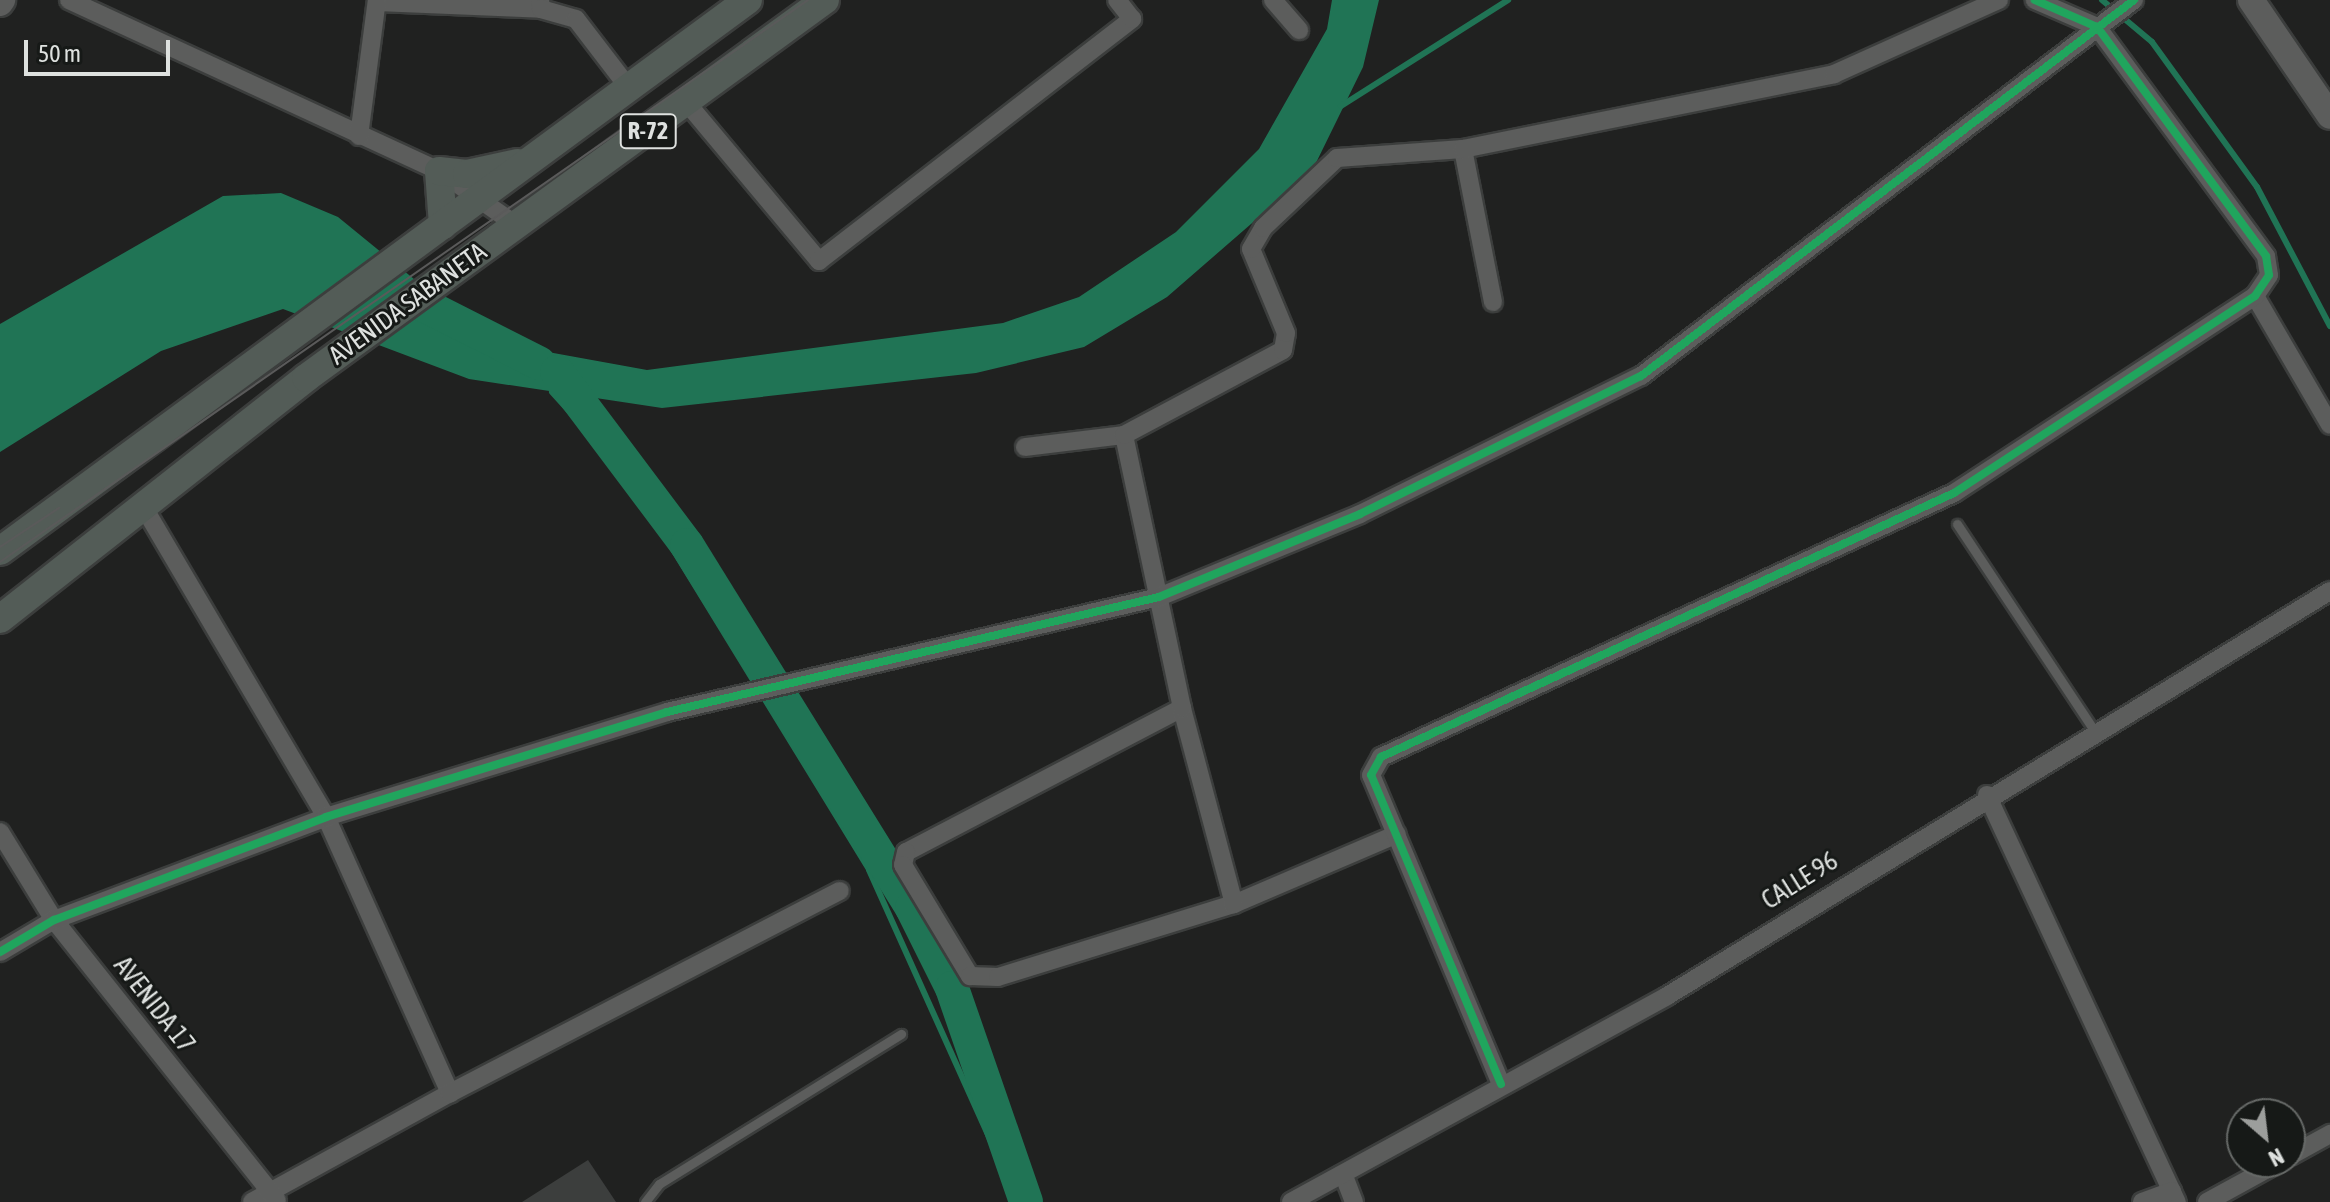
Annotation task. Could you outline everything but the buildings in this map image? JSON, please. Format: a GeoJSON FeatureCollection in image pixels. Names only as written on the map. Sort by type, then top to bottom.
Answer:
{"type":"FeatureCollection","features":[{"type":"Feature","properties":{"kind":"main road","name":"AVENIDA SABANETA"},"geometry":{"type":"LineString","coordinates":[[0,628],[11,611],[306,378],[825,0]]}},
{"type":"Feature","properties":{"kind":"main road","name":"AVENIDA SABANETA"},"geometry":{"type":"LineString","coordinates":[[0,551],[538,157],[737,4]]}},
{"type":"Feature","properties":{"kind":"main road"},"geometry":{"type":"LineString","coordinates":[[440,226],[439,171],[496,170],[538,157]]}},
{"type":"Feature","properties":{"kind":"street"},"geometry":{"type":"LineString","coordinates":[[69,0],[439,171],[516,225]]}},
{"type":"Feature","properties":{"kind":"street"},"geometry":{"type":"LineString","coordinates":[[687,103],[819,261],[1132,19],[1117,0]]}},
{"type":"Feature","properties":{"kind":"street"},"geometry":{"type":"LineString","coordinates":[[1273,0],[1299,30]]}},
{"type":"Feature","properties":{"kind":"street"},"geometry":{"type":"LineString","coordinates":[[1025,447],[1124,435],[1283,350],[1286,333],[1251,249],[1263,228],[1337,158],[1463,149],[1834,74],[1999,0]]}},
{"type":"Feature","properties":{"kind":"street"},"geometry":{"type":"LineString","coordinates":[[1501,1084],[1371,775],[1381,757],[1954,493],[2255,296],[2269,275],[2266,256],[2097,27],[2035,0]]}},
{"type":"Feature","properties":{"kind":"street"},"geometry":{"type":"LineString","coordinates":[[0,952],[54,920],[326,817],[743,694],[1159,597],[1360,514],[1641,376],[2134,0]]}},
{"type":"Feature","properties":{"kind":"street"},"geometry":{"type":"LineString","coordinates":[[2251,0],[2330,116]]}},
{"type":"Feature","properties":{"kind":"street"},"geometry":{"type":"LineString","coordinates":[[359,136],[377,1],[541,4],[576,19],[629,88]]}},
{"type":"Feature","properties":{"kind":"street"},"geometry":{"type":"LineString","coordinates":[[1463,149],[1493,302]]}},
{"type":"Feature","properties":{"kind":"street"},"geometry":{"type":"LineString","coordinates":[[2255,296],[2330,425]]}},
{"type":"Feature","properties":{"kind":"street"},"geometry":{"type":"LineString","coordinates":[[1124,435],[1182,708],[1234,904]]}},
{"type":"Feature","properties":{"kind":"street"},"geometry":{"type":"LineString","coordinates":[[143,506],[326,817],[450,1093]]}},
{"type":"Feature","properties":{"kind":"street","name":"CALLE 96"},"geometry":{"type":"LineString","coordinates":[[1291,1202],[1344,1176],[1501,1084],[1667,996],[1987,795],[2330,591]]}},
{"type":"Feature","properties":{"kind":"street"},"geometry":{"type":"LineString","coordinates":[[1182,708],[906,852],[903,865],[970,976],[998,977],[1234,904],[1397,834]]}},
{"type":"Feature","properties":{"kind":"street"},"geometry":{"type":"LineString","coordinates":[[1987,795],[2174,1196],[2142,1202]]}},
{"type":"Feature","properties":{"kind":"street","name":"AVENIDA 17"},"geometry":{"type":"LineString","coordinates":[[0,832],[54,920],[274,1197]]}},
{"type":"Feature","properties":{"kind":"street"},"geometry":{"type":"LineString","coordinates":[[252,1202],[274,1197],[450,1093],[840,891]]}},
{"type":"Feature","properties":{"kind":"street"},"geometry":{"type":"LineString","coordinates":[[2306,1147],[2330,1134]]}},
{"type":"Feature","properties":{"kind":"street"},"geometry":{"type":"LineString","coordinates":[[1344,1176],[1354,1202]]}},
{"type":"Feature","properties":{"kind":"street"},"geometry":{"type":"LineString","coordinates":[[2207,1202],[2251,1178]]}},
{"type":"Feature","properties":{"kind":"lane"},"geometry":{"type":"LineString","coordinates":[[1957,524],[2095,732]]}},
{"type":"Feature","properties":{"kind":"lane"},"geometry":{"type":"LineString","coordinates":[[645,1202],[659,1184],[901,1034]]}},
{"type":"Feature","properties":{"kind":"shaded area"},"geometry":{"type":"Polygon","coordinates":[[[1332,0],[1379,0],[1363,67],[1312,171],[1167,297],[1084,347],[976,373],[662,408],[469,379],[283,309],[161,351],[0,452],[0,324],[223,196],[281,193],[338,217],[447,306],[476,339],[647,370],[1003,323],[1079,297],[1176,232],[1259,149],[1327,29],[1332,0]]]}},
{"type":"Feature","properties":{"kind":"waterway"},"geometry":{"type":"LineString","coordinates":[[1341,106],[1508,0]]}},
{"type":"Feature","properties":{"kind":"waterway"},"geometry":{"type":"LineString","coordinates":[[2102,0],[2152,42],[2257,187],[2330,326]]}},
{"type":"Feature","properties":{"kind":"waterway"},"geometry":{"type":"LineString","coordinates":[[422,304],[539,363]]}},
{"type":"Feature","properties":{"kind":"waterway"},"geometry":{"type":"LineString","coordinates":[[557,372],[687,545],[912,908],[952,988],[1026,1202]]}},
{"type":"Feature","properties":{"kind":"waterway"},"geometry":{"type":"LineString","coordinates":[[552,392],[628,476],[869,870],[1018,1202]]}},
{"type":"Feature","properties":{"kind":"tram line"},"geometry":{"type":"LineString","coordinates":[[0,562],[808,0]]}},
{"type":"Feature","properties":{"kind":"tram line"},"geometry":{"type":"LineString","coordinates":[[0,547],[59,508]]}},
{"type":"Feature","properties":{"kind":"cycle path"},"geometry":{"type":"LineString","coordinates":[[1501,1084],[1371,775],[1381,757],[1954,493],[2255,296],[2269,275],[2266,256],[2097,27],[2035,0]]}},
{"type":"Feature","properties":{"kind":"cycle path"},"geometry":{"type":"LineString","coordinates":[[0,952],[54,920],[326,817],[667,712],[1159,597],[1360,514],[1641,376],[2134,0]]}}]}
